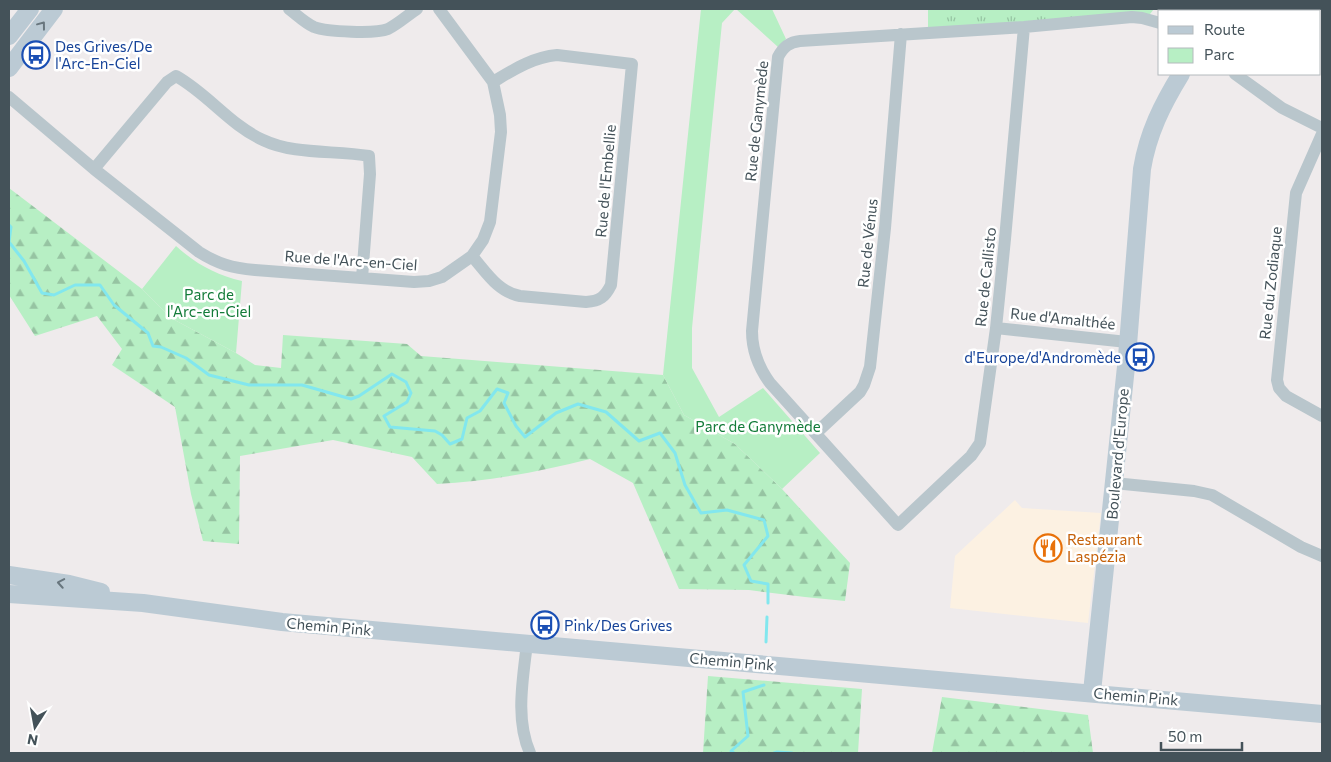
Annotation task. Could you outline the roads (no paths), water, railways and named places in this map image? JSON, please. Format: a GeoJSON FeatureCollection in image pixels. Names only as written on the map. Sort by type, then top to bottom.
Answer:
{"type":"FeatureCollection","features":[{"type":"Feature","properties":{"kind":"main road"},"geometry":{"type":"LineString","coordinates":[[9,36],[30,9]]}},
{"type":"Feature","properties":{"kind":"main road"},"geometry":{"type":"LineString","coordinates":[[9,68],[54,9]]}},
{"type":"Feature","properties":{"kind":"main road","name":"Boulevard d'Europe"},"geometry":{"type":"LineString","coordinates":[[1092,692],[1114,483],[1144,154],[1160,108],[1180,75]]}},
{"type":"Feature","properties":{"kind":"main road","name":"Chemin Pink"},"geometry":{"type":"LineString","coordinates":[[9,575],[69,584],[143,603]]}},
{"type":"Feature","properties":{"kind":"main road","name":"Chemin Pink"},"geometry":{"type":"LineString","coordinates":[[9,594],[143,603],[282,622],[1092,692],[1322,714]]}},
{"type":"Feature","properties":{"kind":"street"},"geometry":{"type":"LineString","coordinates":[[289,9],[306,23],[315,27],[370,32],[389,28],[417,9]]}},
{"type":"Feature","properties":{"kind":"street","name":"Rue de l'Arc-en-Ciel"},"geometry":{"type":"LineString","coordinates":[[9,97],[94,169],[199,252],[214,261],[233,268],[414,282],[429,281],[442,277],[472,256],[483,240],[490,222],[500,141],[500,115],[493,82],[439,9]]}},
{"type":"Feature","properties":{"kind":"street","name":"Rue de Ganymède"},"geometry":{"type":"LineString","coordinates":[[898,525],[764,375],[752,340],[778,57],[784,46],[795,41],[1024,27],[1132,17],[1158,23]]}},
{"type":"Feature","properties":{"kind":"street","name":"Rue de Callisto"},"geometry":{"type":"LineString","coordinates":[[898,525],[971,456],[980,444],[996,328],[1024,27]]}},
{"type":"Feature","properties":{"kind":"street","name":"Rue de Vénus"},"geometry":{"type":"LineString","coordinates":[[816,433],[860,392],[870,367],[885,228],[901,34]]}},
{"type":"Feature","properties":{"kind":"street","name":"Rue de l'Embellie"},"geometry":{"type":"LineString","coordinates":[[472,256],[502,289],[510,294],[594,302],[602,299],[611,285],[632,64],[557,55],[547,56],[528,62],[493,82]]}},
{"type":"Feature","properties":{"kind":"street"},"geometry":{"type":"LineString","coordinates":[[1236,75],[1282,108],[1322,128]]}},
{"type":"Feature","properties":{"kind":"street"},"geometry":{"type":"LineString","coordinates":[[94,169],[166,82],[176,76],[187,82],[239,126],[262,140],[290,148],[347,152],[369,156],[370,174],[362,278]]}},
{"type":"Feature","properties":{"kind":"street","name":"Rue du Zodiaque"},"geometry":{"type":"LineString","coordinates":[[1322,134],[1296,193],[1277,380],[1279,388],[1286,396],[1322,416]]}},
{"type":"Feature","properties":{"kind":"street","name":"Rue d'Amalthée"},"geometry":{"type":"LineString","coordinates":[[996,328],[1127,342]]}},
{"type":"Feature","properties":{"kind":"street"},"geometry":{"type":"LineString","coordinates":[[1114,483],[1194,491],[1212,495],[1301,547],[1322,556]]}},
{"type":"Feature","properties":{"kind":"street"},"geometry":{"type":"LineString","coordinates":[[527,643],[521,705],[524,733],[530,753]]}},
{"type":"Feature","properties":{"kind":"waterway"},"geometry":{"type":"LineString","coordinates":[[9,225],[11,227],[9,242],[24,261],[42,293],[54,295],[75,285],[100,285],[114,305],[148,333],[153,346],[161,347],[186,358],[209,375],[249,385],[302,385],[351,399],[359,396],[392,374],[406,382],[411,393],[407,402],[384,416],[390,427],[435,431],[442,435],[450,444],[462,439],[467,418],[480,411],[497,389],[508,393],[504,403],[516,426],[525,437],[556,413],[578,404],[606,412],[639,441],[660,433],[675,453],[685,485],[701,513],[727,510],[764,520],[768,536],[744,565],[751,581],[768,584],[768,603]]}},
{"type":"Feature","properties":{"kind":"waterway"},"geometry":{"type":"LineString","coordinates":[[766,642],[767,617]]}},
{"type":"Feature","properties":{"kind":"waterway"},"geometry":{"type":"LineString","coordinates":[[734,753],[731,751],[748,736],[743,692],[764,685]]}},
{"type":"Feature","properties":{"kind":"waterway"},"geometry":{"type":"LineString","coordinates":[[774,753],[792,753]]}},
{"type":"Feature","properties":{"kind":"place","name":"Des Grives/De l'Arc-En-Ciel"},"geometry":{"type":"Point","coordinates":[36,55]}},
{"type":"Feature","properties":{"kind":"place","name":"d'Europe/d'Andromède"},"geometry":{"type":"Point","coordinates":[1140,357]}},
{"type":"Feature","properties":{"kind":"place","name":"Restaurant Laspézia"},"geometry":{"type":"Point","coordinates":[1048,548]}},
{"type":"Feature","properties":{"kind":"place","name":"Pink/Des Grives"},"geometry":{"type":"Point","coordinates":[545,625]}},
{"type":"Feature","properties":{"kind":"park label","name":"Parc de l'Arc-en-Ciel"},"geometry":{"type":"Point","coordinates":[209,302]}},
{"type":"Feature","properties":{"kind":"park label","name":"Parc de Ganymède"},"geometry":{"type":"Point","coordinates":[758,426]}}]}
